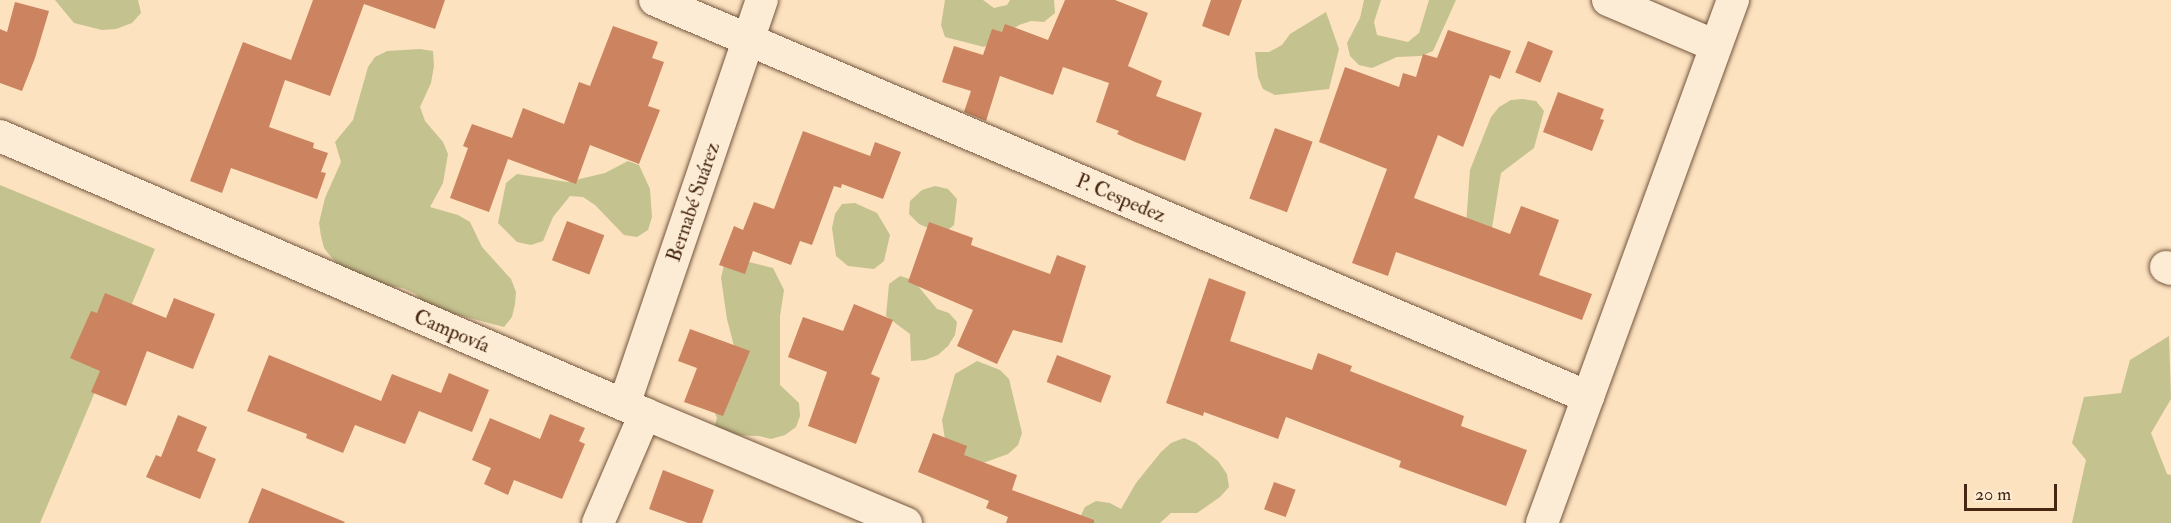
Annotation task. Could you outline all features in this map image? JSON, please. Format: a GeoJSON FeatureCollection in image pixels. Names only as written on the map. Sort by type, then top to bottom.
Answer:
{"type":"FeatureCollection","features":[{"type":"Feature","properties":{"kind":"street","name":"P. Cespedez"},"geometry":{"type":"LineString","coordinates":[[655,0],[1588,397]]}},
{"type":"Feature","properties":{"kind":"street","name":"Bernabé Suárez"},"geometry":{"type":"LineString","coordinates":[[598,523],[762,0]]}},
{"type":"Feature","properties":{"kind":"street"},"geometry":{"type":"LineString","coordinates":[[1608,0],[1716,46]]}},
{"type":"Feature","properties":{"kind":"street"},"geometry":{"type":"LineString","coordinates":[[1542,523],[1732,0]]}},
{"type":"Feature","properties":{"kind":"street","name":"Campovía"},"geometry":{"type":"LineString","coordinates":[[0,136],[634,409],[906,523]]}},
{"type":"Feature","properties":{"kind":"shaded area"},"geometry":{"type":"Polygon","coordinates":[[[55,0],[138,0],[141,13],[132,23],[116,29],[102,30],[74,23],[55,0]]]}},
{"type":"Feature","properties":{"kind":"shaded area"},"geometry":{"type":"Polygon","coordinates":[[[945,0],[983,0],[994,8],[1007,5],[1010,0],[1054,0],[1055,13],[1044,22],[1031,21],[1019,25],[984,47],[945,37],[941,25],[945,0]]]}},
{"type":"Feature","properties":{"kind":"shaded area"},"geometry":{"type":"Polygon","coordinates":[[[1364,0],[1381,0],[1374,22],[1377,35],[1408,42],[1419,33],[1429,0],[1456,0],[1433,51],[1421,56],[1397,57],[1372,68],[1359,65],[1350,56],[1347,43],[1360,18],[1364,0]]]}},
{"type":"Feature","properties":{"kind":"shaded area"},"geometry":{"type":"Polygon","coordinates":[[[1326,12],[1339,49],[1329,89],[1275,95],[1263,89],[1258,77],[1255,52],[1269,52],[1282,45],[1290,34],[1326,12]]]}},
{"type":"Feature","properties":{"kind":"shaded area"},"geometry":{"type":"Polygon","coordinates":[[[420,49],[433,51],[434,66],[431,83],[420,107],[425,121],[443,142],[448,154],[443,183],[430,207],[458,215],[470,222],[482,247],[511,279],[516,292],[515,304],[512,317],[504,327],[424,306],[416,294],[403,288],[363,282],[351,276],[324,248],[319,223],[325,198],[341,162],[335,142],[353,120],[368,67],[375,57],[387,51],[420,49]]]}},
{"type":"Feature","properties":{"kind":"shaded area"},"geometry":{"type":"Polygon","coordinates":[[[1511,100],[1536,101],[1544,111],[1534,148],[1501,173],[1488,252],[1465,238],[1470,170],[1491,117],[1499,107],[1511,100]]]}},
{"type":"Feature","properties":{"kind":"shaded area"},"geometry":{"type":"Polygon","coordinates":[[[628,161],[639,165],[650,189],[652,217],[648,230],[637,237],[624,235],[595,205],[583,197],[570,196],[553,217],[543,241],[531,245],[517,242],[498,223],[506,183],[517,174],[567,182],[605,173],[628,161]]]}},
{"type":"Feature","properties":{"kind":"shaded area"},"geometry":{"type":"Polygon","coordinates":[[[0,185],[155,249],[40,523],[0,523],[0,185]]]}},
{"type":"Feature","properties":{"kind":"shaded area"},"geometry":{"type":"Polygon","coordinates":[[[935,186],[948,189],[957,199],[954,225],[943,234],[919,224],[909,214],[910,201],[922,190],[935,186]]]}},
{"type":"Feature","properties":{"kind":"shaded area"},"geometry":{"type":"Polygon","coordinates":[[[855,203],[877,213],[890,235],[884,261],[874,269],[848,266],[836,256],[832,228],[835,214],[842,204],[855,203]]]}},
{"type":"Feature","properties":{"kind":"shaded area"},"geometry":{"type":"Polygon","coordinates":[[[737,259],[773,268],[784,290],[780,316],[780,385],[799,403],[800,416],[796,427],[785,435],[771,439],[759,436],[728,435],[713,431],[717,418],[712,406],[726,391],[737,384],[737,358],[727,319],[721,278],[724,265],[737,259]]]}},
{"type":"Feature","properties":{"kind":"shaded area"},"geometry":{"type":"Polygon","coordinates":[[[900,276],[913,280],[937,309],[949,313],[957,322],[955,335],[938,355],[925,360],[911,361],[910,334],[886,316],[889,284],[900,276]]]}},
{"type":"Feature","properties":{"kind":"shaded area"},"geometry":{"type":"Polygon","coordinates":[[[2169,336],[2171,399],[2151,433],[2167,474],[2171,475],[2171,523],[2072,523],[2086,460],[2072,443],[2084,397],[2121,393],[2130,360],[2169,336]]]}},
{"type":"Feature","properties":{"kind":"shaded area"},"geometry":{"type":"Polygon","coordinates":[[[977,361],[1000,370],[1009,379],[1022,433],[1018,445],[1008,454],[983,463],[970,460],[946,446],[942,420],[955,374],[977,361]]]}},
{"type":"Feature","properties":{"kind":"shaded area"},"geometry":{"type":"Polygon","coordinates":[[[1184,438],[1196,443],[1218,461],[1227,474],[1229,487],[1220,497],[1197,513],[1171,513],[1160,523],[1073,523],[1079,519],[1085,507],[1096,501],[1110,503],[1121,509],[1136,483],[1161,452],[1171,443],[1184,438]]]}},
{"type":"Feature","properties":{"kind":"building"},"geometry":{"type":"Polygon","coordinates":[[[313,0],[445,0],[435,29],[364,4],[330,96],[285,80],[269,127],[314,143],[313,148],[328,153],[321,172],[326,173],[317,199],[231,168],[222,193],[190,181],[243,42],[291,60],[313,0]]]}},
{"type":"Feature","properties":{"kind":"building"},"geometry":{"type":"Polygon","coordinates":[[[1065,0],[1115,0],[1148,13],[1128,66],[1162,81],[1156,96],[1202,113],[1185,161],[1135,142],[1117,134],[1119,131],[1096,122],[1109,83],[1063,67],[1053,95],[1000,76],[986,121],[964,112],[971,91],[942,82],[954,46],[983,55],[992,29],[1002,32],[1005,24],[1048,40],[1065,0]]]}},
{"type":"Feature","properties":{"kind":"building"},"geometry":{"type":"Polygon","coordinates":[[[1211,0],[1242,0],[1229,36],[1202,26],[1211,0]]]}},
{"type":"Feature","properties":{"kind":"building"},"geometry":{"type":"Polygon","coordinates":[[[15,2],[49,11],[22,91],[0,83],[0,29],[7,32],[15,2]]]}},
{"type":"Feature","properties":{"kind":"building"},"geometry":{"type":"Polygon","coordinates":[[[613,26],[658,42],[652,58],[664,62],[648,106],[660,110],[639,164],[590,145],[576,184],[508,159],[489,212],[450,198],[468,148],[463,146],[472,124],[512,138],[523,108],[564,124],[579,82],[590,86],[613,26]]]}},
{"type":"Feature","properties":{"kind":"building"},"geometry":{"type":"Polygon","coordinates":[[[1448,30],[1511,51],[1500,79],[1490,75],[1463,147],[1438,135],[1414,198],[1510,234],[1521,206],[1559,220],[1539,275],[1592,294],[1582,320],[1396,252],[1388,276],[1352,263],[1387,169],[1319,142],[1345,67],[1399,87],[1403,73],[1416,77],[1423,54],[1437,58],[1448,30]]]}},
{"type":"Feature","properties":{"kind":"building"},"geometry":{"type":"Polygon","coordinates":[[[1528,41],[1553,51],[1540,83],[1515,73],[1528,41]]]}},
{"type":"Feature","properties":{"kind":"building"},"geometry":{"type":"Polygon","coordinates":[[[1558,92],[1604,109],[1600,119],[1604,120],[1592,151],[1543,132],[1558,92]]]}},
{"type":"Feature","properties":{"kind":"building"},"geometry":{"type":"Polygon","coordinates":[[[1275,128],[1313,142],[1287,212],[1249,198],[1275,128]]]}},
{"type":"Feature","properties":{"kind":"building"},"geometry":{"type":"Polygon","coordinates":[[[803,131],[870,156],[875,142],[901,152],[883,199],[842,184],[841,188],[834,186],[812,245],[800,241],[791,265],[753,251],[745,274],[719,265],[734,226],[743,230],[754,202],[774,209],[803,131]]]}},
{"type":"Feature","properties":{"kind":"building"},"geometry":{"type":"Polygon","coordinates":[[[567,221],[604,235],[589,275],[552,260],[567,221]]]}},
{"type":"Feature","properties":{"kind":"building"},"geometry":{"type":"Polygon","coordinates":[[[929,222],[973,238],[971,245],[1050,274],[1057,255],[1086,266],[1062,343],[1013,330],[997,364],[957,346],[973,310],[908,282],[929,222]]]}},
{"type":"Feature","properties":{"kind":"building"},"geometry":{"type":"Polygon","coordinates":[[[1209,278],[1246,292],[1230,341],[1312,370],[1318,353],[1352,366],[1350,371],[1464,416],[1461,426],[1527,450],[1506,506],[1399,467],[1401,461],[1286,417],[1278,439],[1204,412],[1203,416],[1166,403],[1209,278]]]}},
{"type":"Feature","properties":{"kind":"building"},"geometry":{"type":"Polygon","coordinates":[[[105,293],[166,318],[174,298],[215,314],[193,369],[147,351],[126,406],[91,392],[100,371],[70,358],[91,311],[97,313],[105,293]]]}},
{"type":"Feature","properties":{"kind":"building"},"geometry":{"type":"Polygon","coordinates":[[[854,304],[893,320],[871,374],[880,378],[856,444],[808,426],[827,372],[788,357],[803,317],[843,331],[854,304]]]}},
{"type":"Feature","properties":{"kind":"building"},"geometry":{"type":"Polygon","coordinates":[[[690,329],[750,351],[723,416],[684,402],[697,368],[678,361],[690,329]]]}},
{"type":"Feature","properties":{"kind":"building"},"geometry":{"type":"Polygon","coordinates":[[[269,355],[381,401],[392,374],[441,393],[449,373],[489,390],[472,432],[419,411],[405,444],[355,425],[343,453],[306,438],[307,434],[247,411],[269,355]]]}},
{"type":"Feature","properties":{"kind":"building"},"geometry":{"type":"Polygon","coordinates":[[[1057,355],[1111,376],[1101,403],[1047,382],[1057,355]]]}},
{"type":"Feature","properties":{"kind":"building"},"geometry":{"type":"Polygon","coordinates":[[[550,414],[585,428],[579,441],[585,444],[562,499],[514,480],[508,495],[484,484],[491,468],[472,460],[490,418],[540,439],[550,414]]]}},
{"type":"Feature","properties":{"kind":"building"},"geometry":{"type":"Polygon","coordinates":[[[178,415],[207,427],[197,451],[216,459],[200,499],[146,477],[156,455],[161,457],[178,415]]]}},
{"type":"Feature","properties":{"kind":"building"},"geometry":{"type":"Polygon","coordinates":[[[933,433],[967,446],[964,455],[1017,475],[1012,490],[1094,520],[1094,523],[1006,523],[1008,517],[986,508],[989,501],[918,472],[933,433]]]}},
{"type":"Feature","properties":{"kind":"building"},"geometry":{"type":"Polygon","coordinates":[[[663,470],[714,490],[702,523],[688,523],[649,509],[663,470]]]}},
{"type":"Feature","properties":{"kind":"building"},"geometry":{"type":"Polygon","coordinates":[[[1274,482],[1296,490],[1286,517],[1264,509],[1274,482]]]}},
{"type":"Feature","properties":{"kind":"building"},"geometry":{"type":"Polygon","coordinates":[[[262,488],[345,522],[248,523],[262,488]]]}}]}
